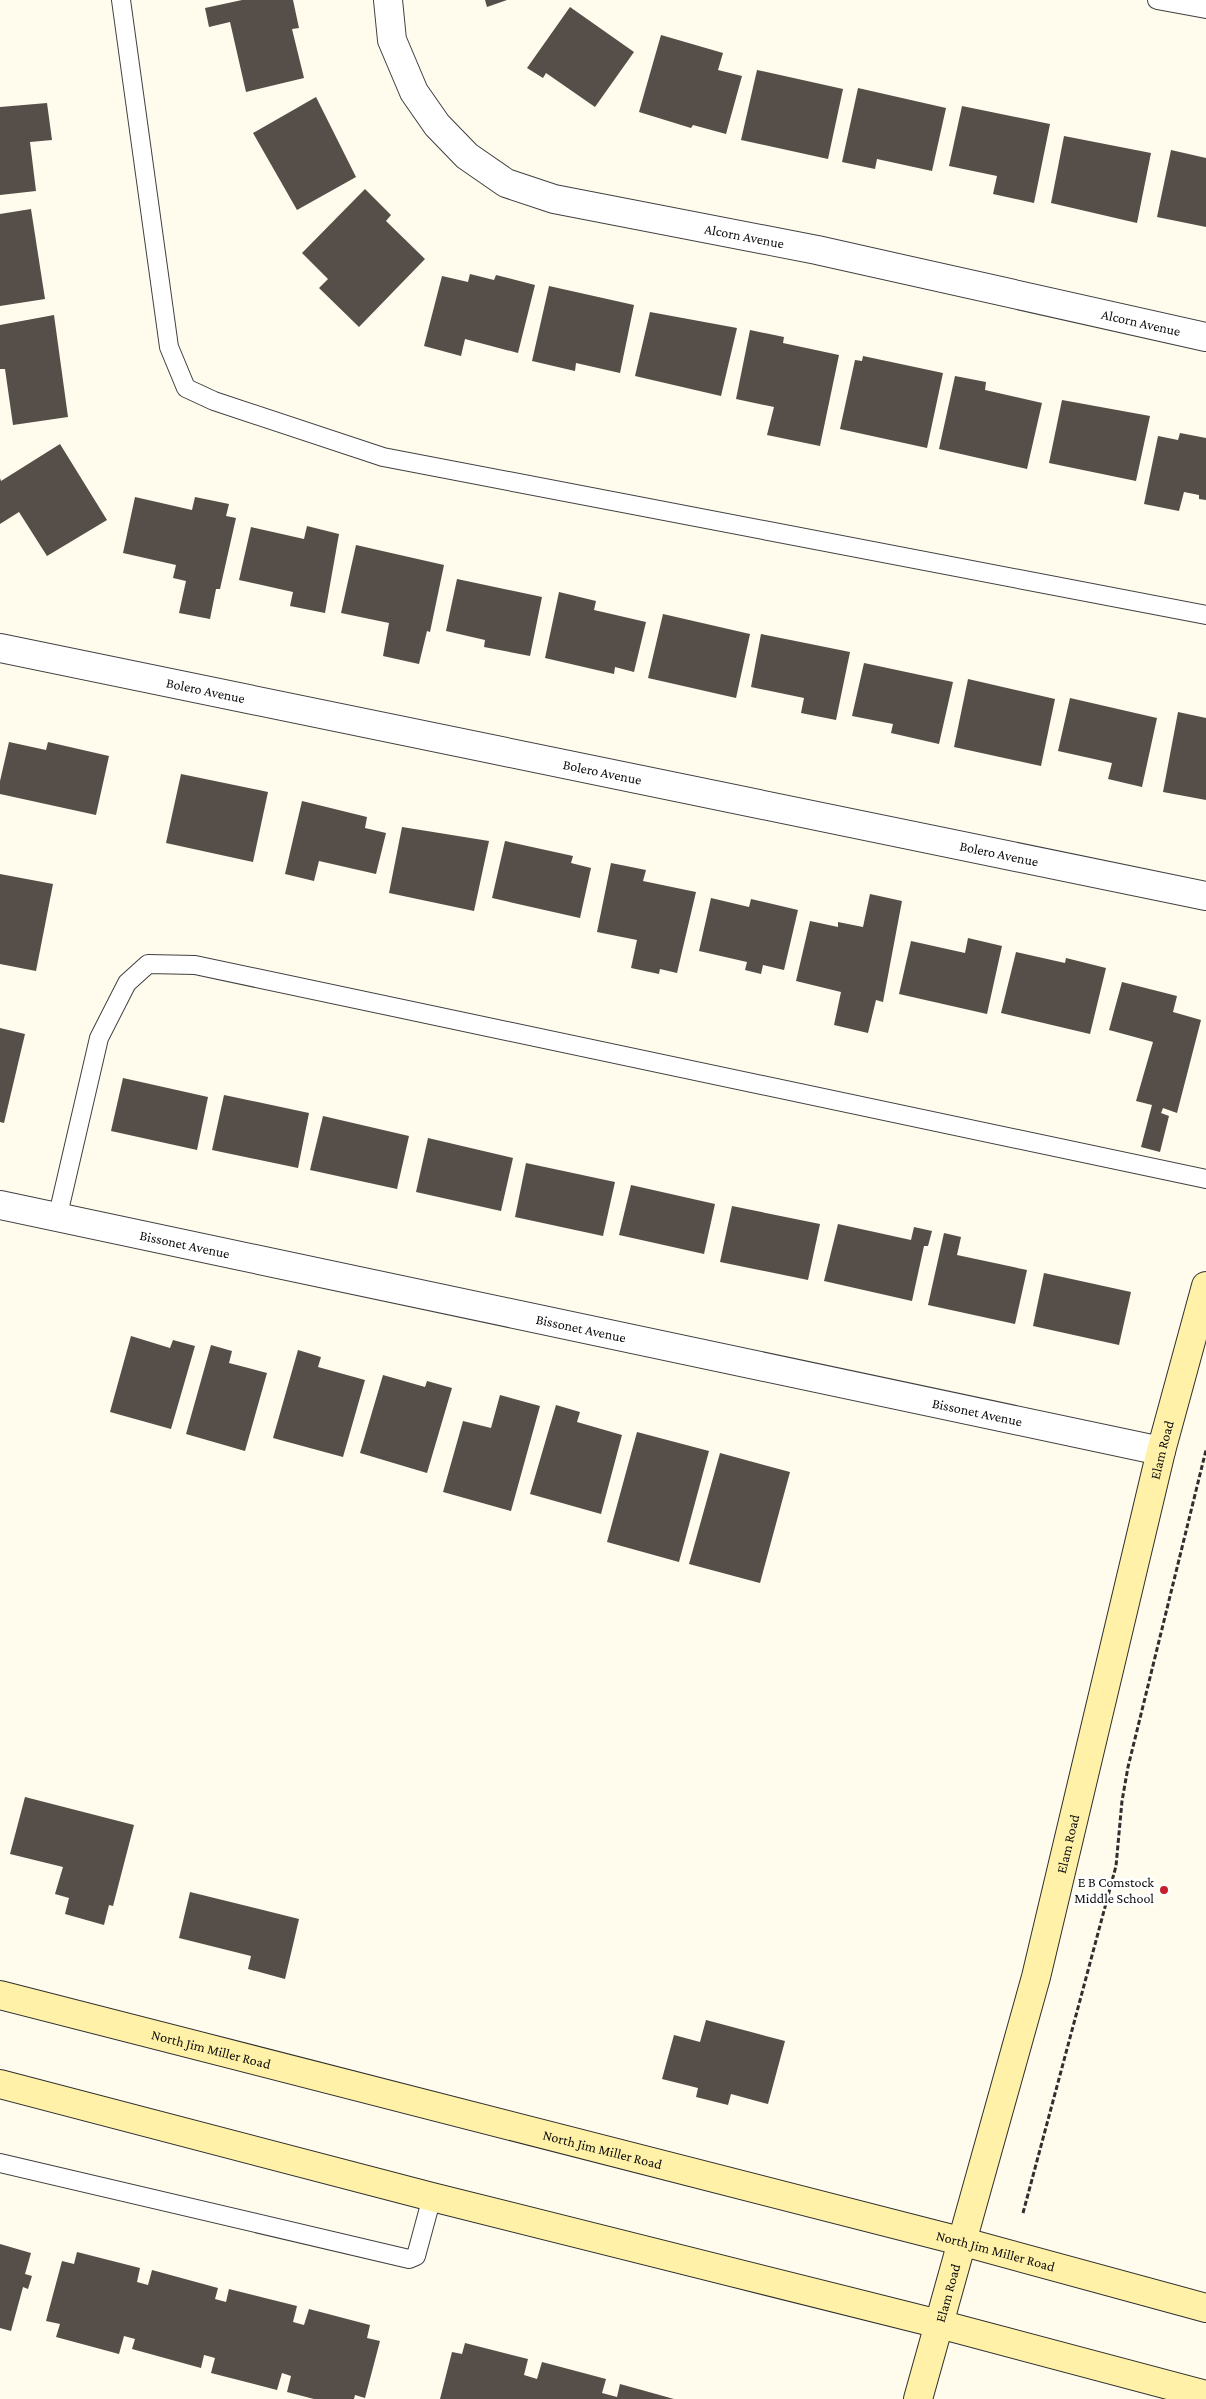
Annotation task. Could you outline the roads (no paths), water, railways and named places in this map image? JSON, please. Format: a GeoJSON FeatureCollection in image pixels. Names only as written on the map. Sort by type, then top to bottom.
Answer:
{"type":"FeatureCollection","features":[{"type":"Feature","properties":{"kind":"main road","name":"Elam Road"},"geometry":{"type":"LineString","coordinates":[[918,2399],[964,2242],[1036,1977],[1161,1451],[1206,1286]]}},
{"type":"Feature","properties":{"kind":"main road","name":"North Jim Miller Road"},"geometry":{"type":"LineString","coordinates":[[0,1996],[964,2242],[1206,2308]]}},
{"type":"Feature","properties":{"kind":"main road"},"geometry":{"type":"LineString","coordinates":[[0,2084],[432,2197],[939,2324],[1206,2395]]}},
{"type":"Feature","properties":{"kind":"street","name":"Alcorn Avenue"},"geometry":{"type":"LineString","coordinates":[[388,0],[392,40],[414,92],[437,125],[467,156],[506,183],[554,199],[817,250],[1206,336]]}},
{"type":"Feature","properties":{"kind":"street","name":"Bolero Avenue"},"geometry":{"type":"LineString","coordinates":[[0,648],[1206,896]]}},
{"type":"Feature","properties":{"kind":"street","name":"Bissonet Avenue"},"geometry":{"type":"LineString","coordinates":[[0,1205],[58,1219],[1161,1451]]}},
{"type":"Feature","properties":{"kind":"lane"},"geometry":{"type":"LineString","coordinates":[[121,0],[169,347],[186,388],[214,401],[383,457],[1206,615]]}},
{"type":"Feature","properties":{"kind":"lane"},"geometry":{"type":"LineString","coordinates":[[1156,0],[1206,9]]}},
{"type":"Feature","properties":{"kind":"lane"},"geometry":{"type":"LineString","coordinates":[[58,1219],[99,1038],[127,983],[148,964],[194,965],[1206,1179]]}},
{"type":"Feature","properties":{"kind":"lane"},"geometry":{"type":"LineString","coordinates":[[0,2163],[409,2259],[416,2256],[432,2197]]}},
{"type":"Feature","properties":{"kind":"place","name":"E B Comstock Middle School"},"geometry":{"type":"Point","coordinates":[1164,1890]}}]}
